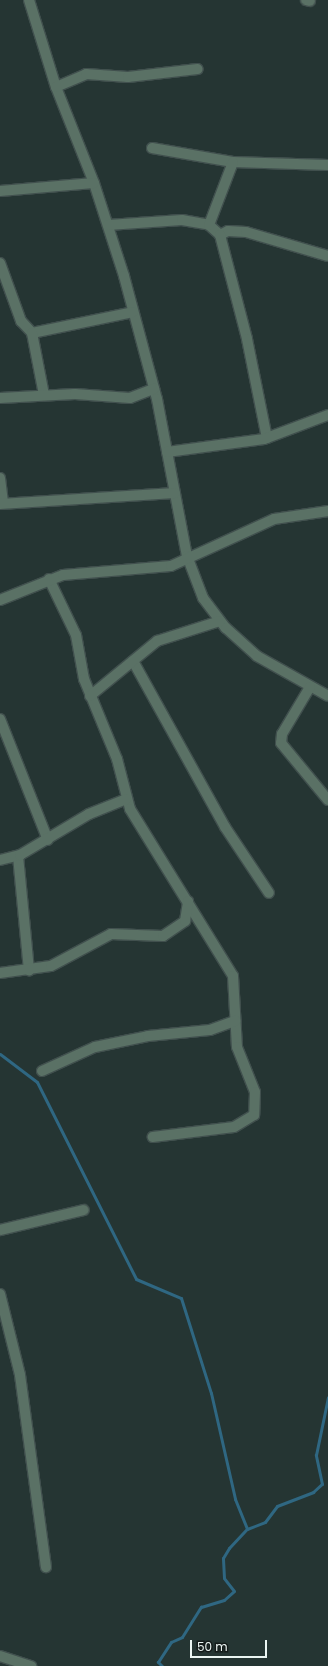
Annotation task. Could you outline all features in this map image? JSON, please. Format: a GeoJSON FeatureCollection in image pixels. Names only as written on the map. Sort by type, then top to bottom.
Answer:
{"type":"FeatureCollection","features":[{"type":"Feature","properties":{"kind":"street"},"geometry":{"type":"LineString","coordinates":[[29,0],[56,87],[94,183],[134,312],[154,389],[187,556],[203,598],[220,621],[257,656],[328,696]]}},
{"type":"Feature","properties":{"kind":"street"},"geometry":{"type":"LineString","coordinates":[[56,87],[86,74],[128,77],[198,69]]}},
{"type":"Feature","properties":{"kind":"street"},"geometry":{"type":"LineString","coordinates":[[152,148],[233,162],[328,165]]}},
{"type":"Feature","properties":{"kind":"street"},"geometry":{"type":"LineString","coordinates":[[208,225],[233,162]]}},
{"type":"Feature","properties":{"kind":"street"},"geometry":{"type":"LineString","coordinates":[[0,191],[94,183]]}},
{"type":"Feature","properties":{"kind":"street"},"geometry":{"type":"LineString","coordinates":[[108,225],[166,218],[208,225],[220,235],[247,339],[267,438]]}},
{"type":"Feature","properties":{"kind":"street"},"geometry":{"type":"LineString","coordinates":[[220,235],[228,231],[246,232],[328,256]]}},
{"type":"Feature","properties":{"kind":"street"},"geometry":{"type":"LineString","coordinates":[[0,263],[21,320],[32,333],[44,395]]}},
{"type":"Feature","properties":{"kind":"street"},"geometry":{"type":"LineString","coordinates":[[32,333],[134,312]]}},
{"type":"Feature","properties":{"kind":"street"},"geometry":{"type":"LineString","coordinates":[[0,398],[44,395],[130,398],[154,389]]}},
{"type":"Feature","properties":{"kind":"street"},"geometry":{"type":"LineString","coordinates":[[167,452],[267,438],[328,415]]}},
{"type":"Feature","properties":{"kind":"street"},"geometry":{"type":"LineString","coordinates":[[0,478],[1,503],[175,493]]}},
{"type":"Feature","properties":{"kind":"street"},"geometry":{"type":"LineString","coordinates":[[0,600],[49,579],[78,573],[151,571],[171,566],[187,556],[274,519],[328,511]]}},
{"type":"Feature","properties":{"kind":"street"},"geometry":{"type":"LineString","coordinates":[[49,579],[76,635],[90,696],[117,758],[126,799],[230,967],[237,1047],[255,1092],[254,1115],[234,1127],[153,1137]]}},
{"type":"Feature","properties":{"kind":"street"},"geometry":{"type":"LineString","coordinates":[[90,696],[164,637],[220,621]]}},
{"type":"Feature","properties":{"kind":"street"},"geometry":{"type":"LineString","coordinates":[[133,661],[225,827],[268,893]]}},
{"type":"Feature","properties":{"kind":"street"},"geometry":{"type":"LineString","coordinates":[[310,687],[282,734],[281,743],[328,800]]}},
{"type":"Feature","properties":{"kind":"street"},"geometry":{"type":"LineString","coordinates":[[0,719],[48,840]]}},
{"type":"Feature","properties":{"kind":"street"},"geometry":{"type":"LineString","coordinates":[[0,860],[18,856],[48,840],[89,814],[126,799]]}},
{"type":"Feature","properties":{"kind":"street"},"geometry":{"type":"LineString","coordinates":[[18,856],[29,970]]}},
{"type":"Feature","properties":{"kind":"street"},"geometry":{"type":"LineString","coordinates":[[0,973],[29,970],[58,963],[111,934],[163,936],[185,921],[188,901]]}},
{"type":"Feature","properties":{"kind":"street"},"geometry":{"type":"LineString","coordinates":[[42,1071],[95,1047],[148,1036],[210,1030],[235,1021]]}},
{"type":"Feature","properties":{"kind":"street"},"geometry":{"type":"LineString","coordinates":[[0,1230],[84,1210]]}},
{"type":"Feature","properties":{"kind":"street"},"geometry":{"type":"LineString","coordinates":[[0,1294],[20,1375],[46,1567]]}},
{"type":"Feature","properties":{"kind":"street"},"geometry":{"type":"LineString","coordinates":[[0,1656],[31,1666]]}},
{"type":"Feature","properties":{"kind":"waterway"},"geometry":{"type":"LineString","coordinates":[[0,1054],[37,1082],[136,1279],[181,1298],[211,1393],[235,1499],[247,1529]]}},
{"type":"Feature","properties":{"kind":"waterway"},"geometry":{"type":"LineString","coordinates":[[162,1666],[158,1662],[171,1642],[182,1637],[201,1607],[224,1600],[234,1591],[224,1578],[223,1558],[229,1548],[247,1529],[265,1522],[277,1506],[313,1492],[322,1484],[316,1455],[328,1397]]}}]}
